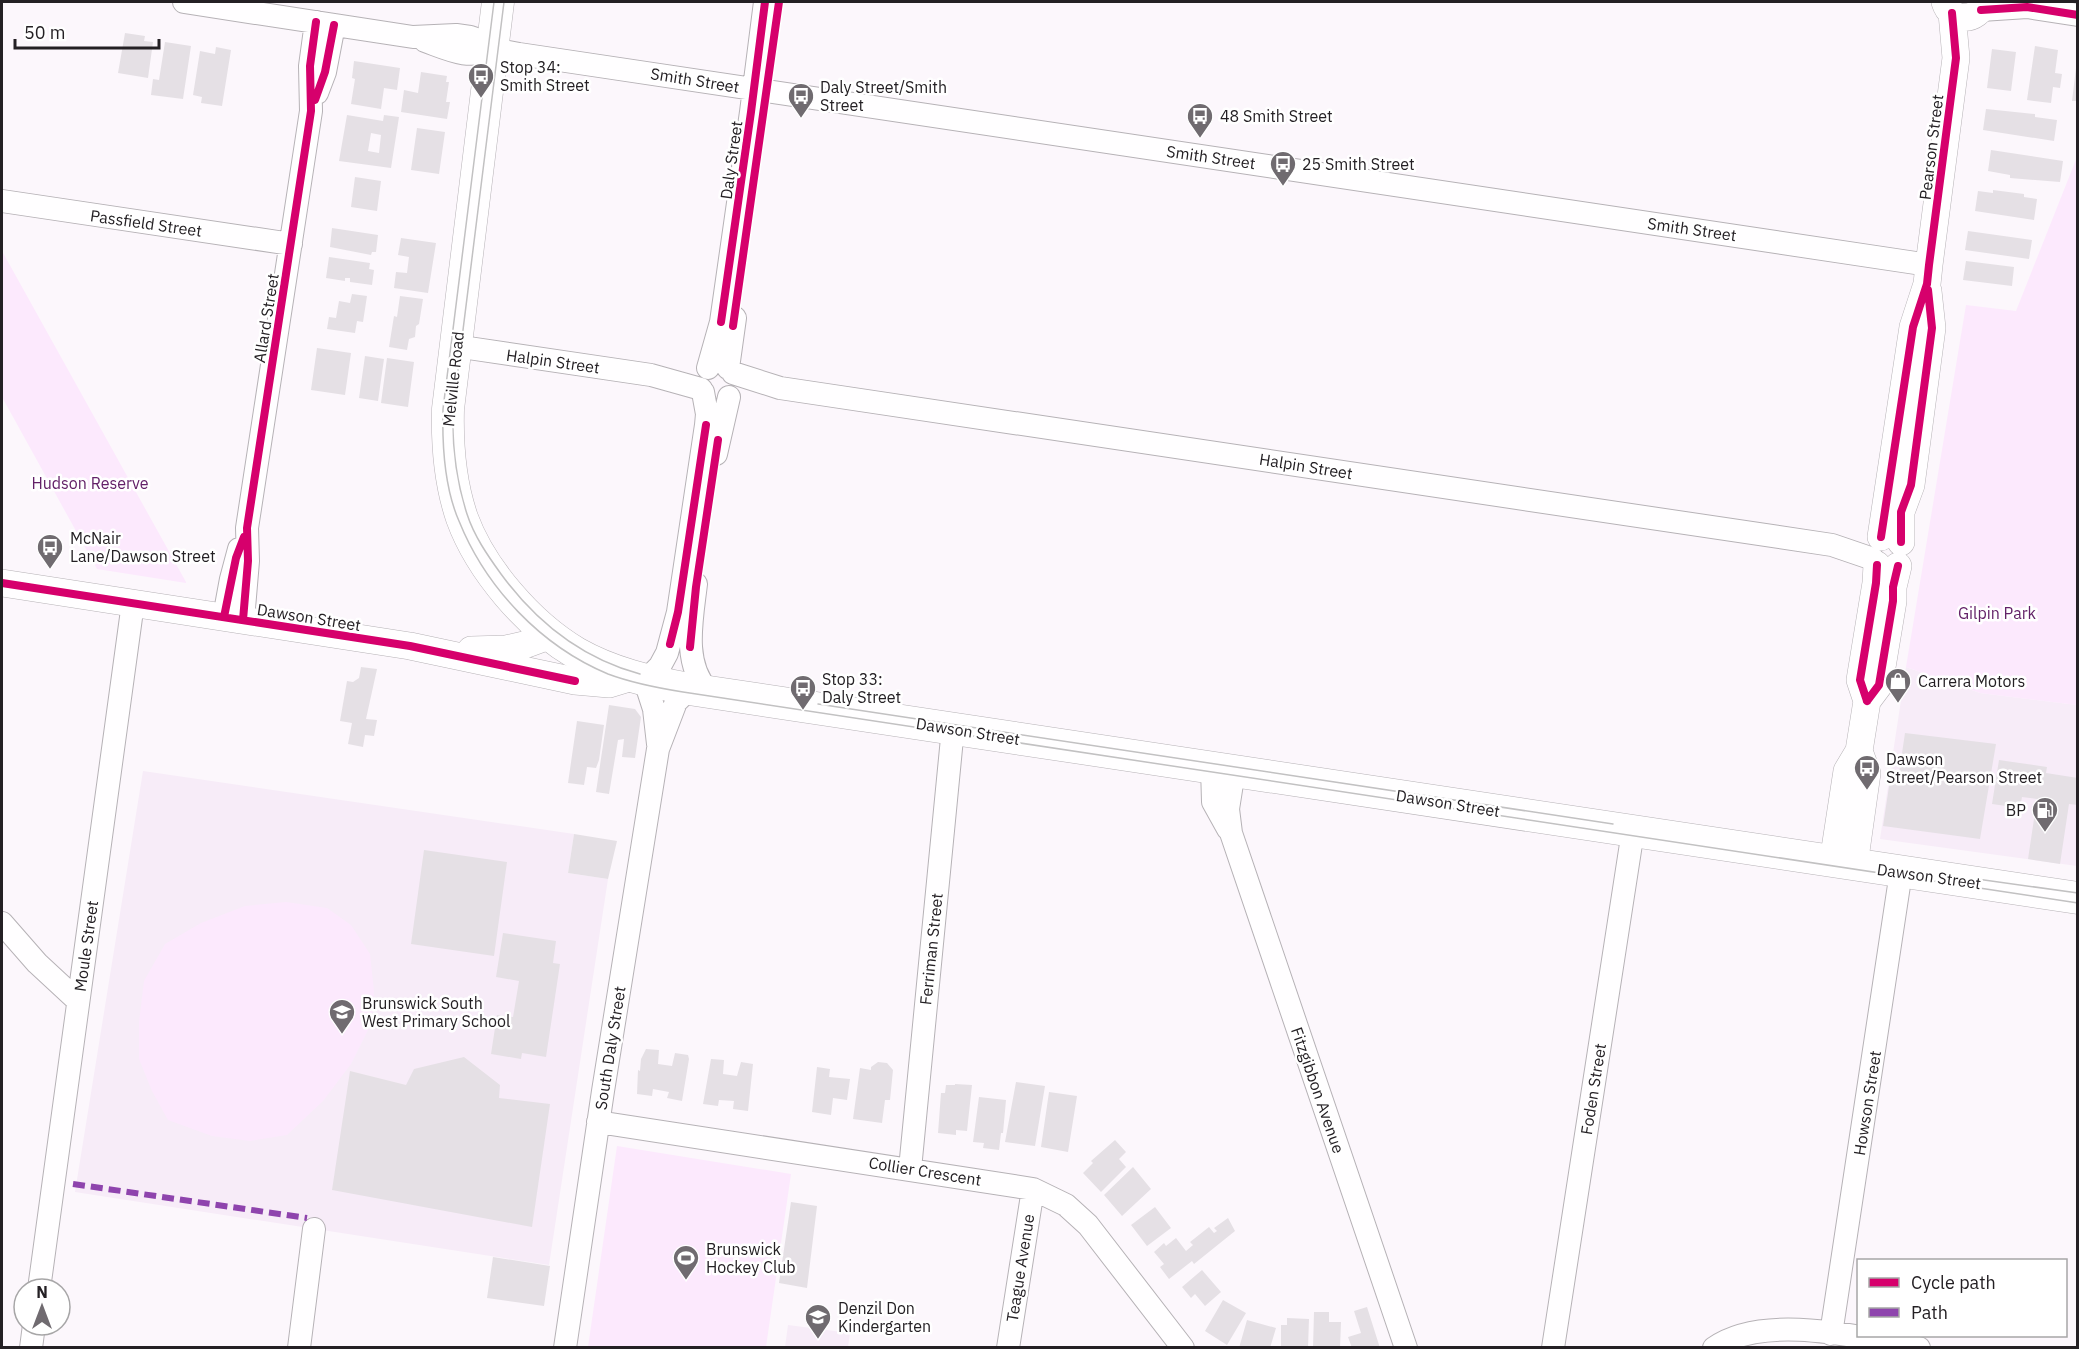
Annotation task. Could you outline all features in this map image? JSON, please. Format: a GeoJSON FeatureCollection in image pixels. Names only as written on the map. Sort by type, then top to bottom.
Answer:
{"type":"FeatureCollection","features":[{"type":"Feature","properties":{"kind":"main road","name":"Melville Road"},"geometry":{"type":"LineString","coordinates":[[498,2],[448,409],[447,439],[451,469],[462,518],[487,564],[533,621],[576,653],[638,679]]}},
{"type":"Feature","properties":{"kind":"main road","name":"Dawson Street"},"geometry":{"type":"LineString","coordinates":[[638,679],[767,701],[2078,898]]}},
{"type":"Feature","properties":{"kind":"street","name":"Smith Street"},"geometry":{"type":"LineString","coordinates":[[184,2],[229,5],[325,24],[413,37],[456,35],[470,37],[488,43],[493,49],[1928,275]]}},
{"type":"Feature","properties":{"kind":"street","name":"Daly Street"},"geometry":{"type":"LineString","coordinates":[[761,91],[765,2]]}},
{"type":"Feature","properties":{"kind":"street","name":"Daly Street"},"geometry":{"type":"LineString","coordinates":[[698,690],[690,647],[714,462],[717,382],[761,91],[778,2]]}},
{"type":"Feature","properties":{"kind":"street"},"geometry":{"type":"LineString","coordinates":[[1960,7],[2018,4],[2078,15]]}},
{"type":"Feature","properties":{"kind":"street","name":"Pearson Street"},"geometry":{"type":"LineString","coordinates":[[1843,863],[1867,772],[1860,751],[1867,701],[1860,680],[1876,583],[1884,551],[1913,327],[1928,275],[1956,58],[1960,7]]}},
{"type":"Feature","properties":{"kind":"street","name":"Allard Street"},"geometry":{"type":"LineString","coordinates":[[233,618],[248,561],[247,528],[311,111],[325,72],[325,24]]}},
{"type":"Feature","properties":{"kind":"street","name":"Passfield Street"},"geometry":{"type":"LineString","coordinates":[[2,201],[291,244]]}},
{"type":"Feature","properties":{"kind":"street","name":"Halpin Street"},"geometry":{"type":"LineString","coordinates":[[455,346],[651,375],[780,388],[1884,551]]}},
{"type":"Feature","properties":{"kind":"street","name":"Daly Street"},"geometry":{"type":"LineString","coordinates":[[638,679],[660,666],[670,644],[678,612],[706,414],[717,382]]}},
{"type":"Feature","properties":{"kind":"street","name":"Dawson Street"},"geometry":{"type":"LineString","coordinates":[[2,584],[410,646],[575,681],[609,684],[638,679]]}},
{"type":"Feature","properties":{"kind":"street","name":"Moule Street"},"geometry":{"type":"LineString","coordinates":[[41,1277],[133,603]]}},
{"type":"Feature","properties":{"kind":"street","name":"Dawson Street"},"geometry":{"type":"LineString","coordinates":[[410,646],[471,650],[506,649],[551,635]]}},
{"type":"Feature","properties":{"kind":"street","name":"South Daly Street"},"geometry":{"type":"LineString","coordinates":[[638,679],[654,709],[658,748]]}},
{"type":"Feature","properties":{"kind":"street","name":"South Daly Street"},"geometry":{"type":"LineString","coordinates":[[565,1347],[598,1122],[658,748],[676,702],[698,690]]}},
{"type":"Feature","properties":{"kind":"street","name":"Ferriman Street"},"geometry":{"type":"LineString","coordinates":[[910,1169],[953,728]]}},
{"type":"Feature","properties":{"kind":"street","name":"Fitzgibbon Avenue"},"geometry":{"type":"LineString","coordinates":[[1223,769],[1231,832],[1406,1347]]}},
{"type":"Feature","properties":{"kind":"street","name":"Foden Street"},"geometry":{"type":"LineString","coordinates":[[1553,1347],[1633,831]]}},
{"type":"Feature","properties":{"kind":"street","name":"Howson Street"},"geometry":{"type":"LineString","coordinates":[[1831,1334],[1901,872]]}},
{"type":"Feature","properties":{"kind":"street"},"geometry":{"type":"LineString","coordinates":[[2,923],[37,963],[78,1001]]}},
{"type":"Feature","properties":{"kind":"street","name":"Collier Crescent"},"geometry":{"type":"LineString","coordinates":[[598,1122],[1033,1189],[1066,1205],[1088,1225],[1183,1347]]}},
{"type":"Feature","properties":{"kind":"street","name":"Teague Avenue"},"geometry":{"type":"LineString","coordinates":[[1008,1347],[1033,1189]]}},
{"type":"Feature","properties":{"kind":"street"},"geometry":{"type":"LineString","coordinates":[[298,1347],[314,1229]]}},
{"type":"Feature","properties":{"kind":"street"},"geometry":{"type":"LineString","coordinates":[[1714,1347],[1744,1334],[1797,1329],[1919,1347]]}},
{"type":"Feature","properties":{"kind":"shaded area"},"geometry":{"type":"Polygon","coordinates":[[[1906,667],[1980,693],[2077,705],[2077,866],[1880,839],[1906,667]]]}},
{"type":"Feature","properties":{"kind":"shaded area","name":"Brunswick South West Primary School"},"geometry":{"type":"Polygon","coordinates":[[[143,771],[574,834],[568,873],[608,879],[549,1265],[75,1192],[143,771]]]}},
{"type":"Feature","properties":{"kind":"shaded area","name":"Denzil Don Kindergarten"},"geometry":{"type":"Polygon","coordinates":[[[788,1325],[850,1333],[848,1347],[785,1347],[788,1325]]]}},
{"type":"Feature","properties":{"kind":"green space","name":"Gilpin Park"},"geometry":{"type":"Polygon","coordinates":[[[2077,157],[2077,705],[1980,693],[1906,667],[1966,305],[2016,311],[2077,157]]]}},
{"type":"Feature","properties":{"kind":"green space","name":"Hudson Reserve"},"geometry":{"type":"Polygon","coordinates":[[[2,251],[186,583],[97,569],[2,397],[2,251]]]}},
{"type":"Feature","properties":{"kind":"green space"},"geometry":{"type":"Polygon","coordinates":[[[286,902],[327,908],[351,925],[370,954],[374,991],[371,1024],[351,1064],[323,1101],[287,1135],[250,1141],[212,1136],[168,1120],[152,1091],[139,1059],[139,1022],[144,981],[165,944],[201,923],[245,906],[286,902]]]}},
{"type":"Feature","properties":{"kind":"green space","name":"Brunswick Hockey Club"},"geometry":{"type":"Polygon","coordinates":[[[617,1146],[791,1174],[766,1347],[588,1347],[617,1146]]]}},
{"type":"Feature","properties":{"kind":"building"},"geometry":{"type":"Polygon","coordinates":[[[125,33],[145,36],[144,41],[153,42],[148,78],[118,73],[125,33]]]}},
{"type":"Feature","properties":{"kind":"building"},"geometry":{"type":"Polygon","coordinates":[[[165,42],[191,46],[183,99],[151,95],[153,79],[159,80],[165,42]]]}},
{"type":"Feature","properties":{"kind":"building"},"geometry":{"type":"Polygon","coordinates":[[[2035,46],[2058,50],[2055,73],[2062,74],[2060,88],[2053,87],[2051,103],[2027,100],[2035,46]]]}},
{"type":"Feature","properties":{"kind":"building"},"geometry":{"type":"Polygon","coordinates":[[[216,47],[231,50],[222,106],[201,103],[202,97],[193,95],[200,51],[215,54],[216,47]]]}},
{"type":"Feature","properties":{"kind":"building"},"geometry":{"type":"Polygon","coordinates":[[[1992,49],[2016,52],[2011,91],[1987,88],[1992,49]]]}},
{"type":"Feature","properties":{"kind":"building"},"geometry":{"type":"Polygon","coordinates":[[[354,61],[400,68],[397,90],[384,88],[381,109],[351,104],[355,79],[352,78],[354,61]]]}},
{"type":"Feature","properties":{"kind":"building"},"geometry":{"type":"Polygon","coordinates":[[[2076,68],[2078,68],[2078,101],[2072,101],[2076,68]]]}},
{"type":"Feature","properties":{"kind":"building"},"geometry":{"type":"Polygon","coordinates":[[[421,72],[447,76],[446,82],[449,82],[446,102],[450,102],[447,119],[401,112],[404,90],[418,93],[421,72]]]}},
{"type":"Feature","properties":{"kind":"building"},"geometry":{"type":"Polygon","coordinates":[[[1986,109],[2035,114],[2035,117],[2057,120],[2054,141],[1983,130],[1986,109]]]}},
{"type":"Feature","properties":{"kind":"building"},"geometry":{"type":"Polygon","coordinates":[[[347,115],[383,121],[384,115],[399,117],[391,168],[339,161],[347,115]],[[371,133],[368,151],[379,153],[381,135],[371,133]]]}},
{"type":"Feature","properties":{"kind":"building"},"geometry":{"type":"Polygon","coordinates":[[[417,128],[445,132],[439,174],[411,170],[417,128]]]}},
{"type":"Feature","properties":{"kind":"building"},"geometry":{"type":"Polygon","coordinates":[[[1991,150],[2063,161],[2060,182],[2010,178],[2010,175],[1988,171],[1991,150]]]}},
{"type":"Feature","properties":{"kind":"building"},"geometry":{"type":"Polygon","coordinates":[[[355,177],[381,181],[377,211],[351,207],[355,177]]]}},
{"type":"Feature","properties":{"kind":"building"},"geometry":{"type":"Polygon","coordinates":[[[1993,190],[2024,194],[2024,197],[2037,199],[2034,220],[1975,211],[1978,191],[1993,193],[1993,190]]]}},
{"type":"Feature","properties":{"kind":"building"},"geometry":{"type":"Polygon","coordinates":[[[332,228],[378,235],[376,252],[372,252],[371,255],[330,247],[332,228]]]}},
{"type":"Feature","properties":{"kind":"building"},"geometry":{"type":"Polygon","coordinates":[[[1968,231],[2032,240],[2029,259],[1965,250],[1968,231]]]}},
{"type":"Feature","properties":{"kind":"building"},"geometry":{"type":"Polygon","coordinates":[[[401,238],[436,243],[428,293],[394,288],[396,272],[407,273],[409,257],[398,255],[401,238]]]}},
{"type":"Feature","properties":{"kind":"building"},"geometry":{"type":"Polygon","coordinates":[[[329,257],[370,263],[369,269],[374,270],[372,285],[350,282],[350,278],[345,278],[345,281],[326,278],[329,257]]]}},
{"type":"Feature","properties":{"kind":"building"},"geometry":{"type":"Polygon","coordinates":[[[1966,261],[2014,267],[2012,286],[1963,280],[1966,261]]]}},
{"type":"Feature","properties":{"kind":"building"},"geometry":{"type":"Polygon","coordinates":[[[352,294],[367,296],[363,322],[357,321],[355,333],[327,329],[329,317],[336,318],[339,301],[350,303],[352,294]]]}},
{"type":"Feature","properties":{"kind":"building"},"geometry":{"type":"Polygon","coordinates":[[[400,296],[423,299],[415,337],[409,339],[407,350],[389,347],[400,296]]]}},
{"type":"Feature","properties":{"kind":"building"},"geometry":{"type":"Polygon","coordinates":[[[317,348],[351,353],[345,395],[311,390],[317,348]]]}},
{"type":"Feature","properties":{"kind":"building"},"geometry":{"type":"Polygon","coordinates":[[[365,356],[384,359],[378,401],[359,398],[365,356]]]}},
{"type":"Feature","properties":{"kind":"building"},"geometry":{"type":"Polygon","coordinates":[[[387,358],[414,362],[408,407],[381,403],[387,358]]]}},
{"type":"Feature","properties":{"kind":"building"},"geometry":{"type":"Polygon","coordinates":[[[361,667],[377,669],[366,719],[377,720],[374,736],[365,735],[363,747],[348,744],[352,723],[340,721],[347,681],[353,682],[359,678],[361,667]]]}},
{"type":"Feature","properties":{"kind":"building"},"geometry":{"type":"Polygon","coordinates":[[[609,705],[635,709],[641,717],[635,758],[622,757],[624,739],[618,740],[609,794],[596,792],[609,705]]]}},
{"type":"Feature","properties":{"kind":"building"},"geometry":{"type":"Polygon","coordinates":[[[577,721],[604,725],[599,760],[596,768],[587,767],[584,785],[568,783],[577,721]]]}},
{"type":"Feature","properties":{"kind":"building"},"geometry":{"type":"Polygon","coordinates":[[[1905,733],[1996,744],[1980,839],[1883,826],[1890,780],[1898,780],[1905,733]]]}},
{"type":"Feature","properties":{"kind":"building"},"geometry":{"type":"Polygon","coordinates":[[[1999,760],[2047,767],[2046,773],[2078,778],[2078,805],[2069,804],[2060,864],[2028,859],[2037,799],[2022,797],[2020,808],[1992,804],[1999,760]]]}},
{"type":"Feature","properties":{"kind":"building"},"geometry":{"type":"Polygon","coordinates":[[[574,834],[617,841],[608,879],[568,873],[574,834]]]}},
{"type":"Feature","properties":{"kind":"building"},"geometry":{"type":"Polygon","coordinates":[[[424,850],[507,862],[494,956],[411,944],[424,850]]]}},
{"type":"Feature","properties":{"kind":"building"},"geometry":{"type":"Polygon","coordinates":[[[503,933],[556,941],[553,963],[560,964],[546,1057],[522,1053],[521,1059],[491,1054],[497,1015],[513,1017],[519,981],[496,977],[503,933]]]}},
{"type":"Feature","properties":{"kind":"building"},"geometry":{"type":"Polygon","coordinates":[[[646,1049],[659,1050],[658,1064],[672,1066],[675,1053],[688,1055],[682,1101],[667,1098],[669,1092],[653,1089],[652,1096],[637,1094],[638,1070],[640,1071],[641,1059],[646,1049]]]}},
{"type":"Feature","properties":{"kind":"building"},"geometry":{"type":"Polygon","coordinates":[[[464,1057],[500,1085],[499,1098],[550,1104],[532,1227],[332,1190],[350,1071],[406,1085],[414,1069],[464,1057]]]}},
{"type":"Feature","properties":{"kind":"building"},"geometry":{"type":"Polygon","coordinates":[[[711,1059],[724,1060],[723,1074],[737,1076],[741,1062],[753,1064],[748,1111],[733,1109],[734,1101],[719,1100],[718,1106],[703,1104],[711,1059]]]}},
{"type":"Feature","properties":{"kind":"building"},"geometry":{"type":"Polygon","coordinates":[[[878,1062],[887,1063],[893,1070],[890,1100],[885,1100],[882,1123],[853,1119],[860,1068],[871,1070],[871,1067],[878,1062]]]}},
{"type":"Feature","properties":{"kind":"building"},"geometry":{"type":"Polygon","coordinates":[[[817,1067],[830,1069],[829,1077],[850,1079],[847,1100],[833,1098],[831,1115],[812,1112],[817,1067]]]}},
{"type":"Feature","properties":{"kind":"building"},"geometry":{"type":"Polygon","coordinates":[[[1016,1082],[1045,1086],[1035,1146],[1005,1142],[1016,1082]]]}},
{"type":"Feature","properties":{"kind":"building"},"geometry":{"type":"Polygon","coordinates":[[[946,1085],[972,1085],[967,1131],[956,1130],[956,1135],[938,1133],[941,1093],[945,1093],[946,1085]]]}},
{"type":"Feature","properties":{"kind":"building"},"geometry":{"type":"Polygon","coordinates":[[[1049,1092],[1077,1096],[1068,1152],[1041,1147],[1049,1092]]]}},
{"type":"Feature","properties":{"kind":"building"},"geometry":{"type":"Polygon","coordinates":[[[979,1097],[1006,1100],[999,1150],[983,1148],[984,1143],[973,1142],[979,1097]]]}},
{"type":"Feature","properties":{"kind":"building"},"geometry":{"type":"Polygon","coordinates":[[[1115,1140],[1126,1152],[1119,1159],[1126,1167],[1101,1192],[1083,1173],[1093,1163],[1091,1161],[1115,1140]]]}},
{"type":"Feature","properties":{"kind":"building"},"geometry":{"type":"Polygon","coordinates":[[[1133,1167],[1151,1189],[1122,1216],[1104,1195],[1133,1167]]]}},
{"type":"Feature","properties":{"kind":"building"},"geometry":{"type":"Polygon","coordinates":[[[791,1202],[817,1206],[807,1288],[779,1283],[791,1202]]]}},
{"type":"Feature","properties":{"kind":"building"},"geometry":{"type":"Polygon","coordinates":[[[1155,1207],[1171,1228],[1147,1246],[1131,1225],[1155,1207]]]}},
{"type":"Feature","properties":{"kind":"building"},"geometry":{"type":"Polygon","coordinates":[[[1228,1218],[1235,1231],[1194,1264],[1192,1261],[1169,1279],[1160,1267],[1164,1264],[1154,1252],[1164,1243],[1166,1246],[1176,1238],[1186,1251],[1193,1245],[1190,1242],[1209,1227],[1214,1233],[1217,1231],[1214,1228],[1228,1218]]]}},
{"type":"Feature","properties":{"kind":"building"},"geometry":{"type":"Polygon","coordinates":[[[493,1257],[550,1266],[544,1306],[487,1298],[493,1257]]]}},
{"type":"Feature","properties":{"kind":"building"},"geometry":{"type":"Polygon","coordinates":[[[1202,1270],[1221,1292],[1205,1306],[1195,1294],[1191,1298],[1182,1287],[1202,1270]]]}},
{"type":"Feature","properties":{"kind":"building"},"geometry":{"type":"Polygon","coordinates":[[[1223,1300],[1246,1313],[1227,1345],[1205,1331],[1223,1300]]]}},
{"type":"Feature","properties":{"kind":"building"},"geometry":{"type":"Polygon","coordinates":[[[1367,1307],[1380,1348],[1352,1348],[1348,1337],[1361,1333],[1354,1311],[1367,1307]]]}},
{"type":"Feature","properties":{"kind":"building"},"geometry":{"type":"Polygon","coordinates":[[[1314,1312],[1329,1312],[1329,1322],[1341,1322],[1340,1348],[1313,1348],[1314,1312]]]}},
{"type":"Feature","properties":{"kind":"building"},"geometry":{"type":"Polygon","coordinates":[[[1287,1318],[1309,1319],[1308,1348],[1281,1348],[1281,1325],[1287,1325],[1287,1318]]]}},
{"type":"Feature","properties":{"kind":"building"},"geometry":{"type":"Polygon","coordinates":[[[1247,1320],[1276,1328],[1270,1348],[1239,1348],[1247,1320]]]}},
{"type":"Feature","properties":{"kind":"tram line"},"geometry":{"type":"LineString","coordinates":[[494,2],[443,409],[445,466],[454,508],[470,546],[484,569],[518,612],[560,648],[583,662],[626,680],[683,692],[2078,903]]}},
{"type":"Feature","properties":{"kind":"tram line"},"geometry":{"type":"LineString","coordinates":[[504,2],[453,410],[457,475],[473,530],[515,592],[545,623],[580,648],[598,659],[640,674]]}},
{"type":"Feature","properties":{"kind":"tram line"},"geometry":{"type":"LineString","coordinates":[[818,704],[1613,824]]}},
{"type":"Feature","properties":{"kind":"tram line"},"geometry":{"type":"LineString","coordinates":[[1977,879],[2078,893]]}},
{"type":"Feature","properties":{"kind":"marked path"},"geometry":{"type":"LineString","coordinates":[[73,1184],[307,1218]]}},
{"type":"Feature","properties":{"kind":"cycle path"},"geometry":{"type":"LineString","coordinates":[[721,322],[765,2]]}},
{"type":"Feature","properties":{"kind":"cycle path"},"geometry":{"type":"LineString","coordinates":[[733,326],[779,2]]}},
{"type":"Feature","properties":{"kind":"cycle path"},"geometry":{"type":"LineString","coordinates":[[1981,10],[2027,7],[2078,15]]}},
{"type":"Feature","properties":{"kind":"cycle path"},"geometry":{"type":"LineString","coordinates":[[1881,537],[1913,327],[1927,284],[1956,58],[1952,13]]}},
{"type":"Feature","properties":{"kind":"cycle path"},"geometry":{"type":"LineString","coordinates":[[243,620],[248,561],[247,528],[311,111],[310,66],[316,22]]}},
{"type":"Feature","properties":{"kind":"cycle path"},"geometry":{"type":"LineString","coordinates":[[315,100],[325,72],[334,25]]}},
{"type":"Feature","properties":{"kind":"cycle path"},"geometry":{"type":"LineString","coordinates":[[1901,542],[1901,512],[1911,485],[1932,328],[1928,290]]}},
{"type":"Feature","properties":{"kind":"cycle path"},"geometry":{"type":"LineString","coordinates":[[670,644],[678,612],[706,425]]}},
{"type":"Feature","properties":{"kind":"cycle path"},"geometry":{"type":"LineString","coordinates":[[690,647],[696,587],[718,440]]}},
{"type":"Feature","properties":{"kind":"cycle path"},"geometry":{"type":"LineString","coordinates":[[224,617],[236,558],[244,537]]}},
{"type":"Feature","properties":{"kind":"cycle path"},"geometry":{"type":"LineString","coordinates":[[1867,701],[1860,680],[1877,565]]}},
{"type":"Feature","properties":{"kind":"cycle path"},"geometry":{"type":"LineString","coordinates":[[1867,701],[1879,685],[1898,566]]}},
{"type":"Feature","properties":{"kind":"cycle path"},"geometry":{"type":"LineString","coordinates":[[2,583],[410,646],[575,681]]}},
{"type":"Feature","properties":{"kind":"place","name":"Stop 34: Smith Street"},"geometry":{"type":"Point","coordinates":[481,99]}},
{"type":"Feature","properties":{"kind":"place","name":"Daly Street/Smith Street"},"geometry":{"type":"Point","coordinates":[801,119]}},
{"type":"Feature","properties":{"kind":"place","name":"48 Smith Street"},"geometry":{"type":"Point","coordinates":[1200,139]}},
{"type":"Feature","properties":{"kind":"place","name":"25 Smith Street"},"geometry":{"type":"Point","coordinates":[1283,187]}},
{"type":"Feature","properties":{"kind":"place","name":"McNair Lane/Dawson Street"},"geometry":{"type":"Point","coordinates":[50,570]}},
{"type":"Feature","properties":{"kind":"place","name":"Carrera Motors"},"geometry":{"type":"Point","coordinates":[1898,704]}},
{"type":"Feature","properties":{"kind":"place","name":"Stop 33: Daly Street"},"geometry":{"type":"Point","coordinates":[803,711]}},
{"type":"Feature","properties":{"kind":"place","name":"Dawson Street/Pearson Street"},"geometry":{"type":"Point","coordinates":[1867,791]}},
{"type":"Feature","properties":{"kind":"place","name":"BP"},"geometry":{"type":"Point","coordinates":[2045,833]}},
{"type":"Feature","properties":{"kind":"place","name":"Brunswick South West Primary School"},"geometry":{"type":"Point","coordinates":[342,1035]}},
{"type":"Feature","properties":{"kind":"place","name":"Brunswick Hockey Club"},"geometry":{"type":"Point","coordinates":[686,1281]}},
{"type":"Feature","properties":{"kind":"place","name":"Denzil Don Kindergarten"},"geometry":{"type":"Point","coordinates":[818,1340]}}]}
